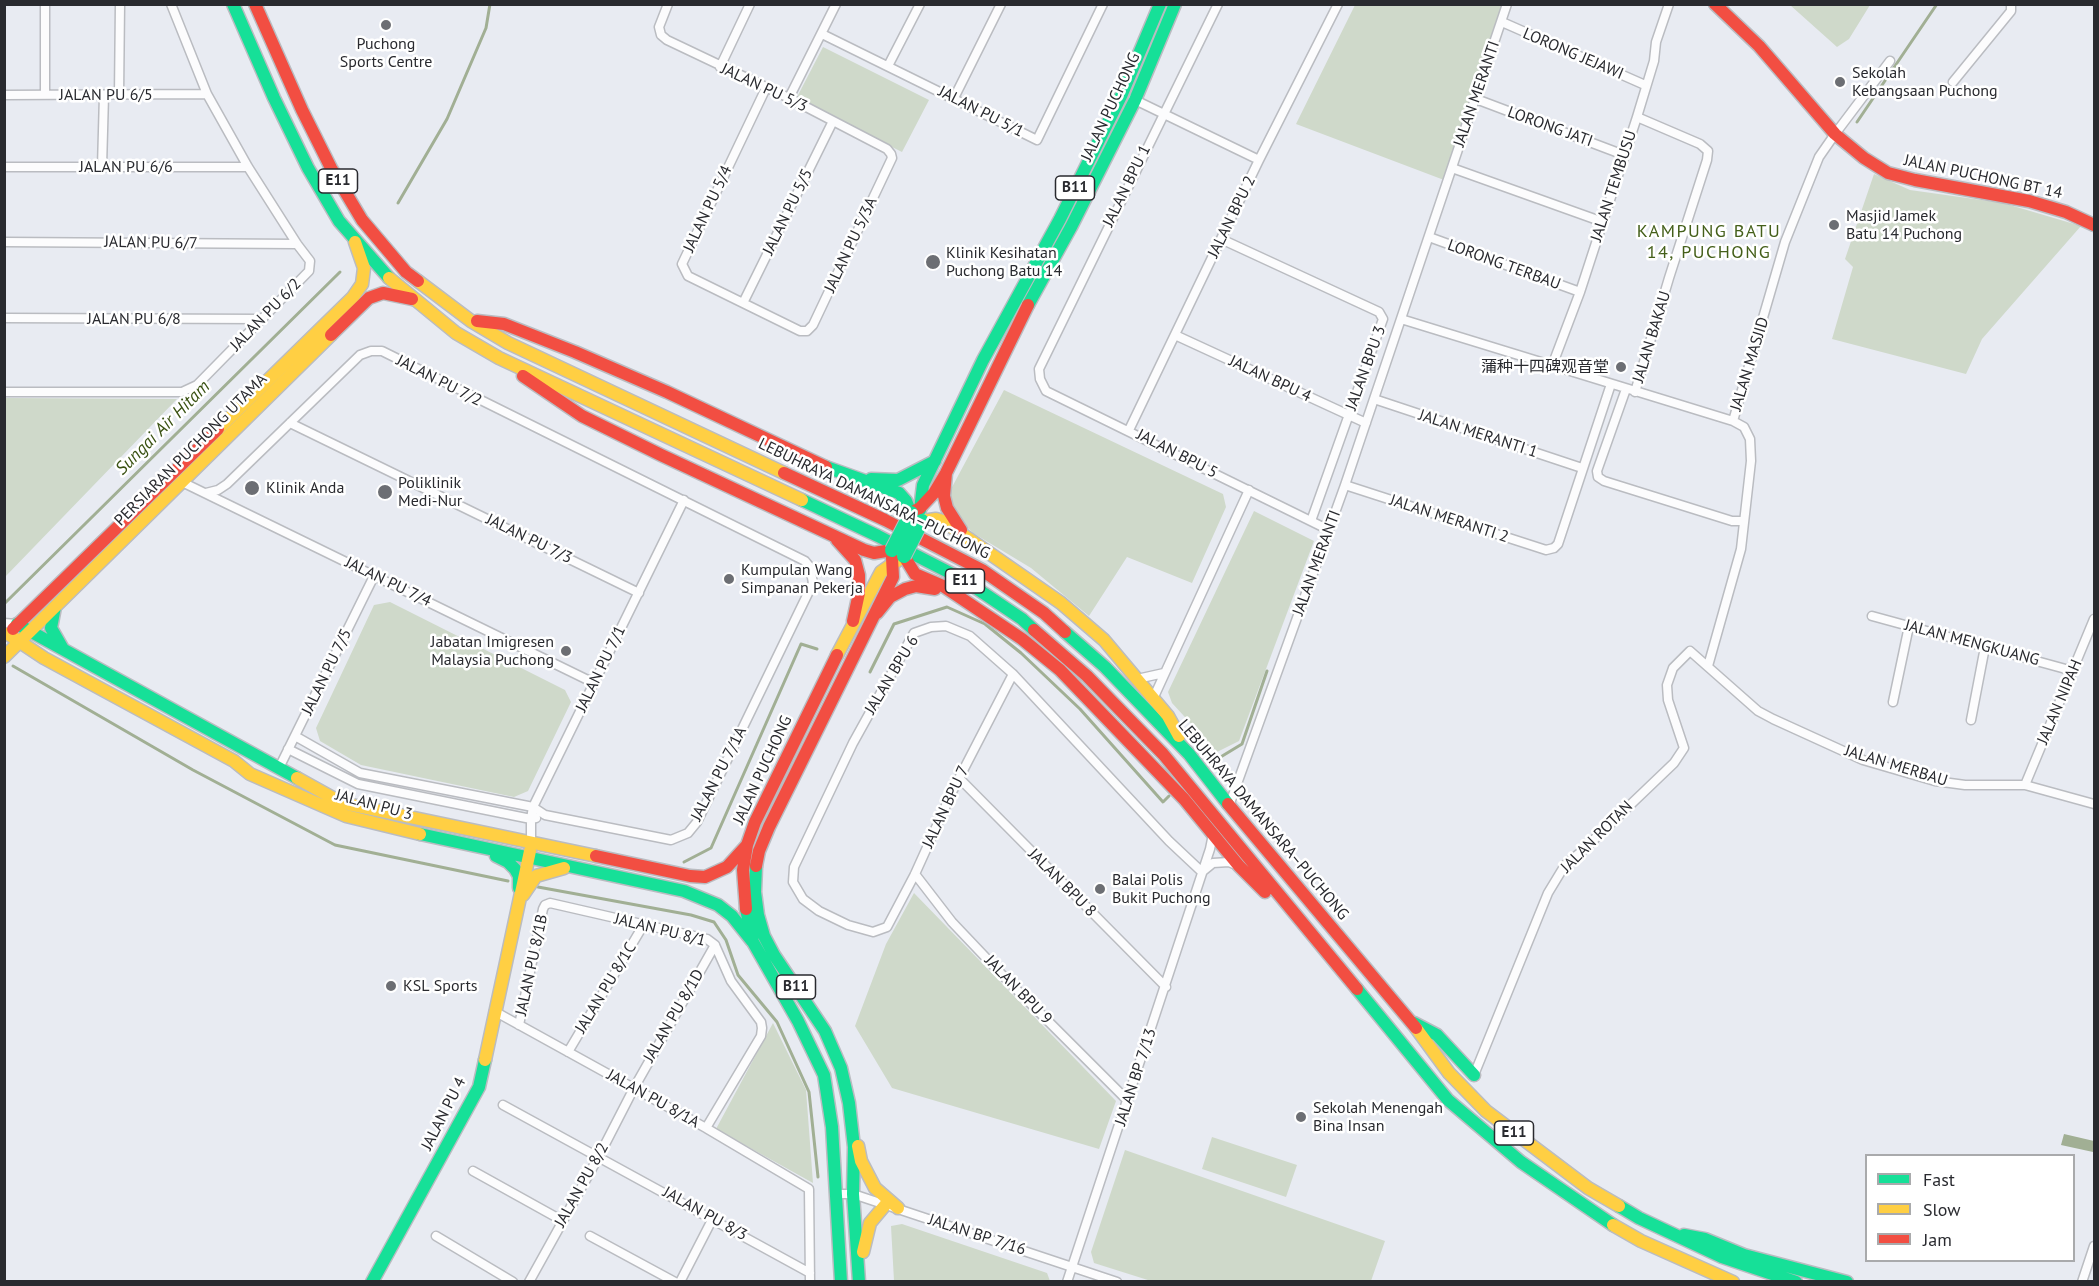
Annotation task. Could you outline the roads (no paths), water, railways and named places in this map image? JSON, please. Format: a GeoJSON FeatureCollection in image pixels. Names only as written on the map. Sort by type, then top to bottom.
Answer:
{"type":"FeatureCollection","features":[{"type":"Feature","properties":{"kind":"main road","name":"LEBUHRAYA DAMANSARA–PUCHONG"},"geometry":{"type":"LineString","coordinates":[[234,4],[274,98],[308,168],[339,221],[386,276],[412,299],[456,333],[499,358],[878,536],[964,580],[1022,619],[1088,676],[1163,754],[1448,1100],[1521,1162],[1600,1217],[1683,1261],[1733,1281]]}},
{"type":"Feature","properties":{"kind":"main road","name":"LEBUHRAYA DAMANSARA–PUCHONG"},"geometry":{"type":"LineString","coordinates":[[255,4],[302,110],[331,168],[362,220],[399,266],[471,321],[508,343],[885,520],[982,570],[1044,612],[1105,667],[1189,754],[1229,806],[1411,1022],[1449,1073],[1486,1111],[1588,1188],[1639,1218],[1722,1257],[1796,1281]]}},
{"type":"Feature","properties":{"kind":"main road","name":"JALAN PUCHONG"},"geometry":{"type":"LineString","coordinates":[[841,1281],[829,1096],[824,1075],[798,1021],[753,942],[743,890],[747,845],[755,822],[853,621],[881,572],[896,556],[918,514],[946,473],[1037,287],[1071,227],[1128,97],[1160,4]]}},
{"type":"Feature","properties":{"kind":"main road","name":"JALAN PUCHONG"},"geometry":{"type":"LineString","coordinates":[[918,514],[923,485],[983,360],[1025,280],[1128,97],[1175,4]]}},
{"type":"Feature","properties":{"kind":"main road","name":"JALAN PUCHONG BT 14"},"geometry":{"type":"LineString","coordinates":[[1715,4],[1759,46],[1834,134],[1864,158],[1888,173],[2029,201],[2066,212],[2094,225]]}},
{"type":"Feature","properties":{"kind":"main road","name":"PERSIARAN PUCHONG UTAMA"},"geometry":{"type":"LineString","coordinates":[[8,630],[353,297],[362,284],[364,268],[354,238]]}},
{"type":"Feature","properties":{"kind":"main road","name":"PERSIARAN PUCHONG UTAMA"},"geometry":{"type":"LineString","coordinates":[[5,657],[369,298],[383,293],[412,299]]}},
{"type":"Feature","properties":{"kind":"main road"},"geometry":{"type":"LineString","coordinates":[[471,321],[504,324],[575,351],[839,473],[899,493],[918,514],[943,521],[964,535],[1061,603],[1104,640],[1168,716],[1189,754]]}},
{"type":"Feature","properties":{"kind":"main road"},"geometry":{"type":"LineString","coordinates":[[499,358],[542,391],[582,416],[874,553],[896,556],[915,574],[944,586],[1022,639],[1060,670],[1138,750],[1213,833],[1239,866],[1322,949]]}},
{"type":"Feature","properties":{"kind":"main road"},"geometry":{"type":"LineString","coordinates":[[839,473],[879,481],[898,480],[935,461]]}},
{"type":"Feature","properties":{"kind":"main road"},"geometry":{"type":"LineString","coordinates":[[946,473],[944,496],[946,508],[964,535]]}},
{"type":"Feature","properties":{"kind":"main road"},"geometry":{"type":"LineString","coordinates":[[831,533],[855,560],[859,575],[859,593],[853,621]]}},
{"type":"Feature","properties":{"kind":"main road","name":"JALAN PUCHONG"},"geometry":{"type":"LineString","coordinates":[[860,1281],[853,1194],[854,1147],[849,1103],[841,1068],[825,1031],[774,955],[764,936],[755,892],[755,872],[759,851],[877,613],[892,577],[896,556]]}},
{"type":"Feature","properties":{"kind":"main road"},"geometry":{"type":"LineString","coordinates":[[877,613],[890,597],[904,589],[916,586],[961,597]]}},
{"type":"Feature","properties":{"kind":"main road"},"geometry":{"type":"LineString","coordinates":[[56,607],[51,628],[63,650]]}},
{"type":"Feature","properties":{"kind":"main road","name":"JALAN PU 3"},"geometry":{"type":"LineString","coordinates":[[8,630],[63,650],[333,798],[352,805],[705,878],[727,867],[747,845]]}},
{"type":"Feature","properties":{"kind":"main road","name":"JALAN PU 3"},"geometry":{"type":"LineString","coordinates":[[25,636],[44,658],[234,761],[250,774],[327,809],[346,816],[485,849],[684,891],[718,905],[732,916],[753,942]]}},
{"type":"Feature","properties":{"kind":"main road"},"geometry":{"type":"LineString","coordinates":[[5,657],[27,654],[44,658]]}},
{"type":"Feature","properties":{"kind":"main road"},"geometry":{"type":"LineString","coordinates":[[234,761],[261,773],[269,773],[279,768]]}},
{"type":"Feature","properties":{"kind":"main road"},"geometry":{"type":"LineString","coordinates":[[279,768],[277,774],[284,784],[327,809]]}},
{"type":"Feature","properties":{"kind":"main road","name":"JALAN PU 4"},"geometry":{"type":"LineString","coordinates":[[372,1281],[479,1088],[531,842]]}},
{"type":"Feature","properties":{"kind":"main road"},"geometry":{"type":"LineString","coordinates":[[485,849],[515,868],[519,876],[519,901]]}},
{"type":"Feature","properties":{"kind":"main road"},"geometry":{"type":"LineString","coordinates":[[519,901],[536,876],[569,867]]}},
{"type":"Feature","properties":{"kind":"main road"},"geometry":{"type":"LineString","coordinates":[[1411,1022],[1437,1035],[1474,1075]]}},
{"type":"Feature","properties":{"kind":"main road"},"geometry":{"type":"LineString","coordinates":[[849,1103],[861,1161],[874,1188],[892,1206],[870,1223],[864,1242],[860,1281]]}},
{"type":"Feature","properties":{"kind":"main road"},"geometry":{"type":"LineString","coordinates":[[1668,1232],[1705,1239],[1744,1255],[1847,1281]]}},
{"type":"Feature","properties":{"kind":"street"},"geometry":{"type":"LineString","coordinates":[[45,4],[45,95]]}},
{"type":"Feature","properties":{"kind":"street"},"geometry":{"type":"LineString","coordinates":[[119,95],[120,4]]}},
{"type":"Feature","properties":{"kind":"street","name":"JALAN PU 6/2"},"geometry":{"type":"LineString","coordinates":[[4,392],[182,392],[198,384],[309,271],[310,261],[248,167],[207,94],[171,4]]}},
{"type":"Feature","properties":{"kind":"street","name":"JALAN PU 5/3"},"geometry":{"type":"LineString","coordinates":[[668,4],[659,27],[661,34],[667,40],[789,98],[887,149],[892,158]]}},
{"type":"Feature","properties":{"kind":"street"},"geometry":{"type":"LineString","coordinates":[[720,67],[750,4]]}},
{"type":"Feature","properties":{"kind":"street"},"geometry":{"type":"LineString","coordinates":[[789,98],[836,4]]}},
{"type":"Feature","properties":{"kind":"street"},"geometry":{"type":"LineString","coordinates":[[888,66],[920,4]]}},
{"type":"Feature","properties":{"kind":"street"},"geometry":{"type":"LineString","coordinates":[[954,98],[1001,4]]}},
{"type":"Feature","properties":{"kind":"street","name":"JALAN PU 5/1"},"geometry":{"type":"LineString","coordinates":[[822,34],[1037,140],[1103,4]]}},
{"type":"Feature","properties":{"kind":"street","name":"JALAN BPU 1"},"geometry":{"type":"LineString","coordinates":[[1039,369],[1218,4]]}},
{"type":"Feature","properties":{"kind":"street","name":"JALAN BPU 2"},"geometry":{"type":"LineString","coordinates":[[1129,430],[1259,160],[1338,4]]}},
{"type":"Feature","properties":{"kind":"street","name":"JALAN MERANTI"},"geometry":{"type":"LineString","coordinates":[[1229,806],[1345,485],[1507,4]]}},
{"type":"Feature","properties":{"kind":"street","name":"JALAN TEMBUSU"},"geometry":{"type":"LineString","coordinates":[[1552,366],[1580,292],[1637,117],[1654,61],[1656,42],[1669,4]]}},
{"type":"Feature","properties":{"kind":"street"},"geometry":{"type":"LineString","coordinates":[[1953,82],[2011,11],[2011,4]]}},
{"type":"Feature","properties":{"kind":"street","name":"LORONG JEJAWI"},"geometry":{"type":"LineString","coordinates":[[1502,22],[1645,85]]}},
{"type":"Feature","properties":{"kind":"street","name":"JALAN MASJID"},"geometry":{"type":"LineString","coordinates":[[1708,666],[1739,558],[1751,461],[1750,439],[1744,427],[1733,421],[1785,242],[1819,158],[1834,134],[1890,61]]}},
{"type":"Feature","properties":{"kind":"street","name":"JALAN PU 5/4"},"geometry":{"type":"LineString","coordinates":[[766,88],[682,264],[688,276],[800,331],[807,331]]}},
{"type":"Feature","properties":{"kind":"street","name":"JALAN PU 6/5"},"geometry":{"type":"LineString","coordinates":[[4,95],[207,94]]}},
{"type":"Feature","properties":{"kind":"street"},"geometry":{"type":"LineString","coordinates":[[102,167],[104,95]]}},
{"type":"Feature","properties":{"kind":"street"},"geometry":{"type":"LineString","coordinates":[[1128,97],[1259,160]]}},
{"type":"Feature","properties":{"kind":"street","name":"LORONG JATI"},"geometry":{"type":"LineString","coordinates":[[1476,99],[1624,155]]}},
{"type":"Feature","properties":{"kind":"street","name":"JALAN BAKAU"},"geometry":{"type":"LineString","coordinates":[[1635,392],[1708,151],[1700,144],[1637,117]]}},
{"type":"Feature","properties":{"kind":"street","name":"JALAN PU 5/5"},"geometry":{"type":"LineString","coordinates":[[743,303],[833,121]]}},
{"type":"Feature","properties":{"kind":"street","name":"JALAN PU 5/3A"},"geometry":{"type":"LineString","coordinates":[[807,331],[813,325],[892,158]]}},
{"type":"Feature","properties":{"kind":"street","name":"JALAN PU 6/6"},"geometry":{"type":"LineString","coordinates":[[4,167],[248,167]]}},
{"type":"Feature","properties":{"kind":"street"},"geometry":{"type":"LineString","coordinates":[[1452,168],[1603,222]]}},
{"type":"Feature","properties":{"kind":"street","name":"LORONG TERBAU"},"geometry":{"type":"LineString","coordinates":[[1429,237],[1580,292]]}},
{"type":"Feature","properties":{"kind":"street","name":"JALAN BPU 3"},"geometry":{"type":"LineString","coordinates":[[1221,239],[1379,312],[1383,319],[1311,521]]}},
{"type":"Feature","properties":{"kind":"street","name":"JALAN PU 6/7"},"geometry":{"type":"LineString","coordinates":[[4,242],[297,244]]}},
{"type":"Feature","properties":{"kind":"street","name":"JALAN PU 6/8"},"geometry":{"type":"LineString","coordinates":[[4,318],[263,319]]}},
{"type":"Feature","properties":{"kind":"street"},"geometry":{"type":"LineString","coordinates":[[1401,319],[1733,421]]}},
{"type":"Feature","properties":{"kind":"street","name":"JALAN BPU 4"},"geometry":{"type":"LineString","coordinates":[[1175,335],[1366,423]]}},
{"type":"Feature","properties":{"kind":"street","name":"JALAN PU 7/2"},"geometry":{"type":"LineString","coordinates":[[206,493],[218,490],[227,484],[360,355],[371,351],[381,351],[684,500]]}},
{"type":"Feature","properties":{"kind":"street","name":"JALAN BPU 5"},"geometry":{"type":"LineString","coordinates":[[1039,369],[1040,379],[1046,391],[1329,530]]}},
{"type":"Feature","properties":{"kind":"street"},"geometry":{"type":"LineString","coordinates":[[1582,468],[1611,384]]}},
{"type":"Feature","properties":{"kind":"street"},"geometry":{"type":"LineString","coordinates":[[1626,389],[1597,471],[1598,477],[1732,520],[1744,520]]}},
{"type":"Feature","properties":{"kind":"street","name":"JALAN MERANTI 1"},"geometry":{"type":"LineString","coordinates":[[1374,399],[1582,468]]}},
{"type":"Feature","properties":{"kind":"street","name":"JALAN PU 7/3"},"geometry":{"type":"LineString","coordinates":[[290,423],[639,593]]}},
{"type":"Feature","properties":{"kind":"street","name":"JALAN MERANTI 2"},"geometry":{"type":"LineString","coordinates":[[1345,485],[1546,550],[1558,544],[1582,468]]}},
{"type":"Feature","properties":{"kind":"street","name":"JALAN PU 7/4"},"geometry":{"type":"LineString","coordinates":[[182,482],[594,683]]}},
{"type":"Feature","properties":{"kind":"street"},"geometry":{"type":"LineString","coordinates":[[227,484],[224,493],[227,504]]}},
{"type":"Feature","properties":{"kind":"street"},"geometry":{"type":"LineString","coordinates":[[1153,699],[1249,490]]}},
{"type":"Feature","properties":{"kind":"street","name":"JALAN PU 7/1"},"geometry":{"type":"LineString","coordinates":[[531,842],[533,807],[684,500]]}},
{"type":"Feature","properties":{"kind":"street","name":"JALAN PU 7/1A"},"geometry":{"type":"LineString","coordinates":[[295,736],[360,773],[533,807],[546,815],[672,840],[688,833],[702,811],[813,583],[810,567],[805,561],[684,500]]}},
{"type":"Feature","properties":{"kind":"street","name":"JALAN PU 7/5"},"geometry":{"type":"LineString","coordinates":[[279,768],[374,576]]}},
{"type":"Feature","properties":{"kind":"street","name":"JALAN MENGKUANG"},"geometry":{"type":"LineString","coordinates":[[1872,616],[2073,671]]}},
{"type":"Feature","properties":{"kind":"street","name":"JALAN NIPAH"},"geometry":{"type":"LineString","coordinates":[[2025,785],[2094,619]]}},
{"type":"Feature","properties":{"kind":"street","name":"JALAN BPU 6"},"geometry":{"type":"LineString","coordinates":[[873,932],[848,926],[819,911],[803,899],[794,882],[794,867],[853,743],[914,633],[931,627],[946,626],[970,636],[1013,674],[1169,841],[1202,872]]}},
{"type":"Feature","properties":{"kind":"street"},"geometry":{"type":"LineString","coordinates":[[1893,702],[1909,626]]}},
{"type":"Feature","properties":{"kind":"street"},"geometry":{"type":"LineString","coordinates":[[1971,720],[1985,647]]}},
{"type":"Feature","properties":{"kind":"street","name":"JALAN MERBAU"},"geometry":{"type":"LineString","coordinates":[[1690,651],[1758,711],[1863,759],[1935,781],[1965,785],[2025,785],[2094,804]]}},
{"type":"Feature","properties":{"kind":"street","name":"JALAN ROTAN"},"geometry":{"type":"LineString","coordinates":[[1474,1075],[1548,893],[1565,865],[1674,763],[1684,748],[1668,700],[1667,685],[1673,668],[1690,651]]}},
{"type":"Feature","properties":{"kind":"street"},"geometry":{"type":"LineString","coordinates":[[1135,676],[1164,673]]}},
{"type":"Feature","properties":{"kind":"street","name":"JALAN BPU 7"},"geometry":{"type":"LineString","coordinates":[[873,932],[887,927],[915,874],[959,778],[1013,674]]}},
{"type":"Feature","properties":{"kind":"street"},"geometry":{"type":"LineString","coordinates":[[288,749],[358,784],[531,819],[546,815]]}},
{"type":"Feature","properties":{"kind":"street","name":"JALAN BPU 8"},"geometry":{"type":"LineString","coordinates":[[959,778],[1166,987]]}},
{"type":"Feature","properties":{"kind":"street","name":"JALAN BP 7/13"},"geometry":{"type":"LineString","coordinates":[[1067,1281],[1166,987],[1210,849],[1213,833]]}},
{"type":"Feature","properties":{"kind":"street"},"geometry":{"type":"LineString","coordinates":[[1202,872],[1213,863],[1221,861],[1239,866]]}},
{"type":"Feature","properties":{"kind":"street","name":"JALAN BPU 9"},"geometry":{"type":"LineString","coordinates":[[915,874],[952,922],[1128,1101]]}},
{"type":"Feature","properties":{"kind":"street","name":"JALAN PU 8/1"},"geometry":{"type":"LineString","coordinates":[[546,905],[550,903],[644,924],[707,939],[715,945],[731,981],[761,1022],[762,1028],[761,1036],[706,1128]]}},
{"type":"Feature","properties":{"kind":"street","name":"JALAN PU 8/1B"},"geometry":{"type":"LineString","coordinates":[[519,1025],[543,909],[546,905]]}},
{"type":"Feature","properties":{"kind":"street","name":"JALAN PU 8/1C"},"geometry":{"type":"LineString","coordinates":[[568,1052],[644,924]]}},
{"type":"Feature","properties":{"kind":"street","name":"JALAN PU 8/1D"},"geometry":{"type":"LineString","coordinates":[[634,1088],[715,945]]}},
{"type":"Feature","properties":{"kind":"street","name":"JALAN PU 8/1A"},"geometry":{"type":"LineString","coordinates":[[494,1011],[706,1128],[809,1189],[810,1277]]}},
{"type":"Feature","properties":{"kind":"street","name":"JALAN PU 8/2"},"geometry":{"type":"LineString","coordinates":[[529,1281],[634,1088]]}},
{"type":"Feature","properties":{"kind":"street","name":"JALAN PU 8/3"},"geometry":{"type":"LineString","coordinates":[[503,1105],[713,1218],[810,1277]]}},
{"type":"Feature","properties":{"kind":"street"},"geometry":{"type":"LineString","coordinates":[[472,1171],[563,1221]]}},
{"type":"Feature","properties":{"kind":"street","name":"JALAN BP 7/16"},"geometry":{"type":"LineString","coordinates":[[835,1194],[853,1194],[892,1206],[1117,1281]]}},
{"type":"Feature","properties":{"kind":"street"},"geometry":{"type":"LineString","coordinates":[[680,1281],[713,1218]]}},
{"type":"Feature","properties":{"kind":"street"},"geometry":{"type":"LineString","coordinates":[[436,1236],[513,1281]]}},
{"type":"Feature","properties":{"kind":"street"},"geometry":{"type":"LineString","coordinates":[[590,1236],[675,1281]]}},
{"type":"Feature","properties":{"kind":"street"},"geometry":{"type":"LineString","coordinates":[[2082,1281],[2094,1246]]}},
{"type":"Feature","properties":{"kind":"waterway","name":"Sungai Air Hitam"},"geometry":{"type":"LineString","coordinates":[[398,203],[447,119],[486,28],[490,4]]}},
{"type":"Feature","properties":{"kind":"waterway","name":"Sungai Air Hitam"},"geometry":{"type":"LineString","coordinates":[[1857,122],[1937,4]]}},
{"type":"Feature","properties":{"kind":"waterway","name":"Sungai Air Hitam"},"geometry":{"type":"LineString","coordinates":[[4,604],[340,272]]}},
{"type":"Feature","properties":{"kind":"waterway"},"geometry":{"type":"LineString","coordinates":[[870,672],[894,624],[947,607],[985,624],[1021,653],[1080,709],[1163,802],[1169,796]]}},
{"type":"Feature","properties":{"kind":"waterway"},"geometry":{"type":"LineString","coordinates":[[684,862],[711,848],[801,644],[817,649]]}},
{"type":"Feature","properties":{"kind":"waterway"},"geometry":{"type":"LineString","coordinates":[[13,666],[193,770],[335,845],[508,881]]}},
{"type":"Feature","properties":{"kind":"waterway"},"geometry":{"type":"LineString","coordinates":[[1214,761],[1242,744],[1267,671]]}},
{"type":"Feature","properties":{"kind":"waterway"},"geometry":{"type":"LineString","coordinates":[[538,887],[691,915],[714,922],[726,940],[738,975],[777,1022],[809,1092],[818,1177]]}},
{"type":"Feature","properties":{"kind":"place","name":"Puchong Sports Centre"},"geometry":{"type":"Point","coordinates":[386,25]}},
{"type":"Feature","properties":{"kind":"place","name":"Sekolah Kebangsaan Puchong"},"geometry":{"type":"Point","coordinates":[1840,82]}},
{"type":"Feature","properties":{"kind":"place","name":"Masjid Jamek Batu 14 Puchong"},"geometry":{"type":"Point","coordinates":[1834,225]}},
{"type":"Feature","properties":{"kind":"place","name":"Klinik Kesihatan Puchong Batu 14"},"geometry":{"type":"Point","coordinates":[933,262]}},
{"type":"Feature","properties":{"kind":"place","name":"蒲种十四碑观音堂"},"geometry":{"type":"Point","coordinates":[1621,367]}},
{"type":"Feature","properties":{"kind":"place","name":"Klinik Anda"},"geometry":{"type":"Point","coordinates":[252,488]}},
{"type":"Feature","properties":{"kind":"place","name":"Poliklinik Medi-Nur"},"geometry":{"type":"Point","coordinates":[385,492]}},
{"type":"Feature","properties":{"kind":"place","name":"Kumpulan Wang Simpanan Pekerja"},"geometry":{"type":"Point","coordinates":[729,579]}},
{"type":"Feature","properties":{"kind":"place","name":"Jabatan Imigresen Malaysia Puchong"},"geometry":{"type":"Point","coordinates":[566,651]}},
{"type":"Feature","properties":{"kind":"place","name":"Balai Polis Bukit Puchong"},"geometry":{"type":"Point","coordinates":[1100,889]}},
{"type":"Feature","properties":{"kind":"place","name":"KSL Sports"},"geometry":{"type":"Point","coordinates":[391,986]}},
{"type":"Feature","properties":{"kind":"place","name":"Sekolah Menengah Bina Insan"},"geometry":{"type":"Point","coordinates":[1301,1117]}},
{"type":"Feature","properties":{"kind":"district","name":"KAMPUNG BATU 14, PUCHONG"},"geometry":{"type":"Point","coordinates":[1709,242]}}]}
